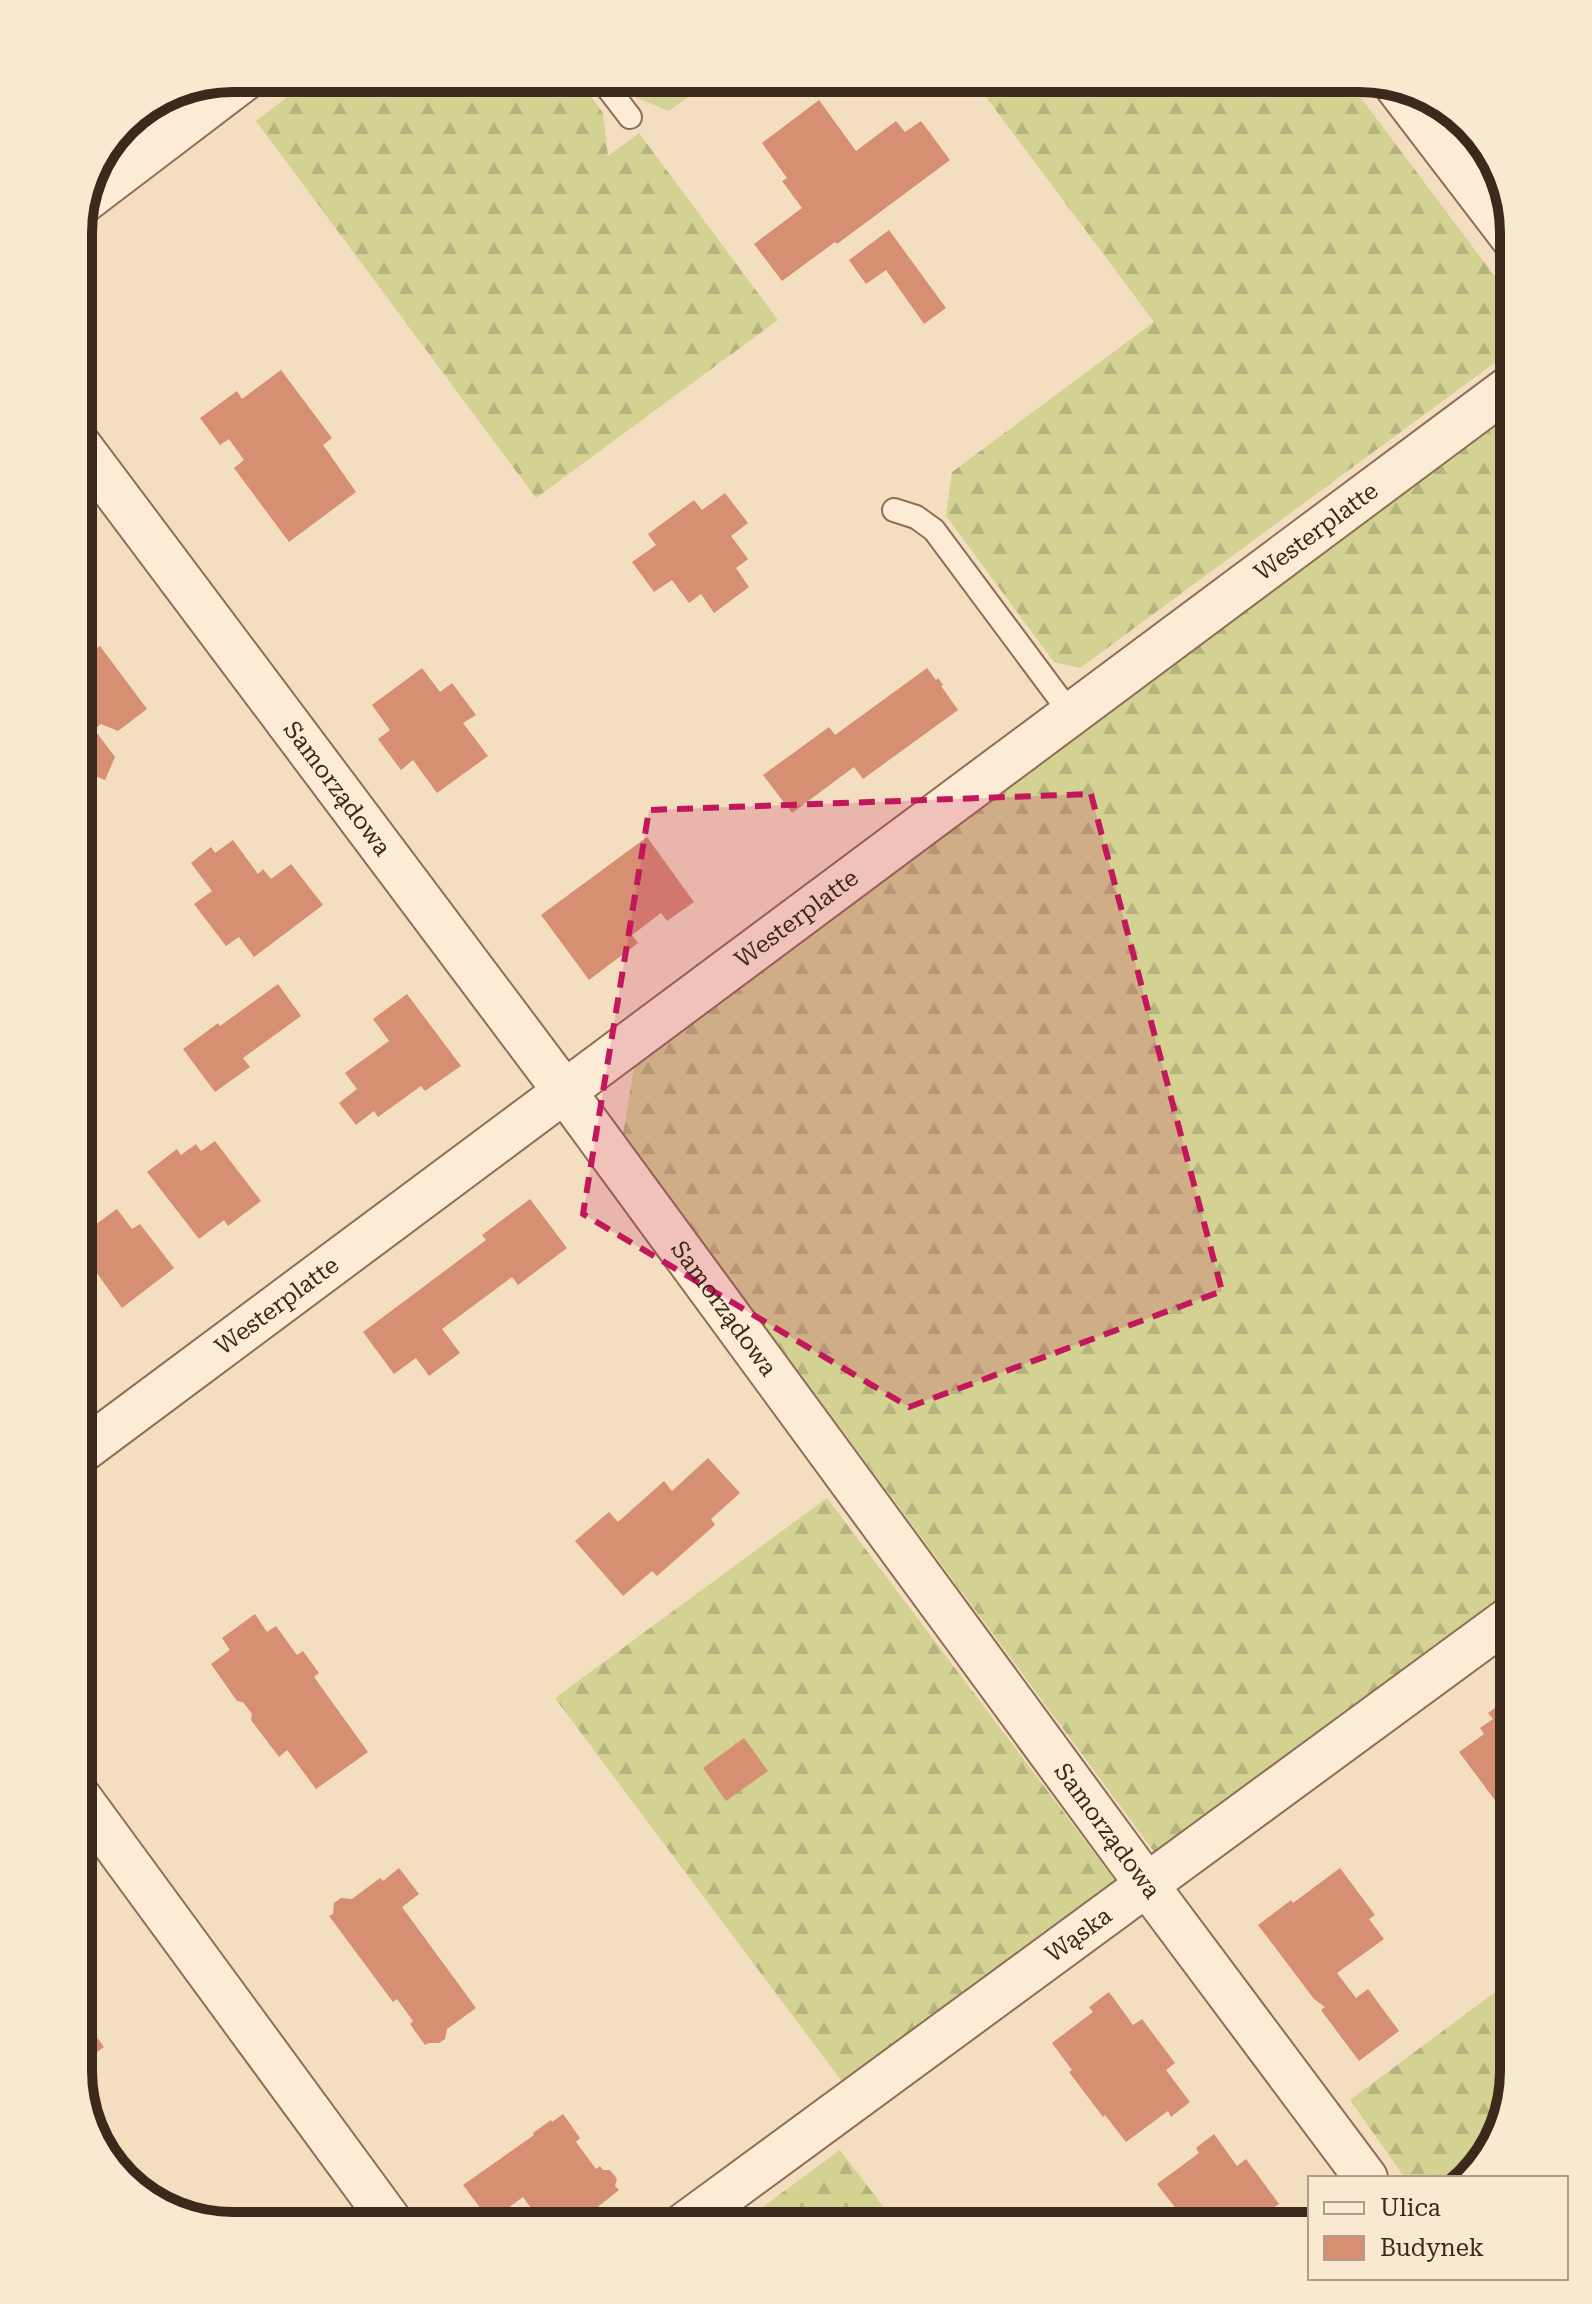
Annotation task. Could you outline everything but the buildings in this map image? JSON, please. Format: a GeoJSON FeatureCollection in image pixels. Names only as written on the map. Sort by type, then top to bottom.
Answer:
{"type":"FeatureCollection","features":[{"type":"Feature","properties":{"kind":"street"},"geometry":{"type":"LineString","coordinates":[[99,190],[227,92]]}},
{"type":"Feature","properties":{"kind":"street"},"geometry":{"type":"LineString","coordinates":[[1408,101],[1499,221]]}},
{"type":"Feature","properties":{"kind":"street","name":"Westerplatte"},"geometry":{"type":"LineString","coordinates":[[92,1444],[1500,394]]}},
{"type":"Feature","properties":{"kind":"street","name":"Samorządowa"},"geometry":{"type":"LineString","coordinates":[[92,462],[565,1092],[1365,2176]]}},
{"type":"Feature","properties":{"kind":"street","name":"Wąska"},"geometry":{"type":"LineString","coordinates":[[701,2212],[1500,1625]]}},
{"type":"Feature","properties":{"kind":"street"},"geometry":{"type":"LineString","coordinates":[[92,1814],[384,2212]]}},
{"type":"Feature","properties":{"kind":"lane"},"geometry":{"type":"LineString","coordinates":[[611,92],[630,117]]}},
{"type":"Feature","properties":{"kind":"lane"},"geometry":{"type":"LineString","coordinates":[[894,510],[916,517],[934,530],[1071,714]]}},
{"type":"Feature","properties":{"kind":"highlighted area"},"geometry":{"type":"Polygon","coordinates":[[[1091,794],[1222,1291],[909,1407],[583,1214],[649,810],[1091,794]]]}},
{"type":"Feature","properties":{"kind":"green space"},"geometry":{"type":"Polygon","coordinates":[[[294,92],[587,92],[603,113],[608,156],[639,133],[778,320],[536,498],[256,121],[294,92]]]}},
{"type":"Feature","properties":{"kind":"green space"},"geometry":{"type":"Polygon","coordinates":[[[629,92],[694,92],[669,111],[629,92]]]}},
{"type":"Feature","properties":{"kind":"green space"},"geometry":{"type":"Polygon","coordinates":[[[982,92],[1356,92],[1500,283],[1500,359],[1080,668],[1054,662],[946,516],[952,472],[1154,322],[982,92]]]}},
{"type":"Feature","properties":{"kind":"green space"},"geometry":{"type":"Polygon","coordinates":[[[1447,122],[1471,147],[1486,172],[1447,122]]]}},
{"type":"Feature","properties":{"kind":"green space"},"geometry":{"type":"Polygon","coordinates":[[[1500,423],[1500,1598],[1155,1853],[623,1134],[635,1062],[1500,423]]]}},
{"type":"Feature","properties":{"kind":"green space"},"geometry":{"type":"Polygon","coordinates":[[[827,1498],[1116,1882],[843,2083],[555,1698],[827,1498]]]}},
{"type":"Feature","properties":{"kind":"green space"},"geometry":{"type":"Polygon","coordinates":[[[1500,1988],[1500,2071],[1495,2108],[1481,2142],[1453,2176],[1404,2176],[1350,2100],[1500,1988]]]}},
{"type":"Feature","properties":{"kind":"green space"},"geometry":{"type":"Polygon","coordinates":[[[840,2150],[887,2212],[756,2212],[840,2150]]]}}]}
